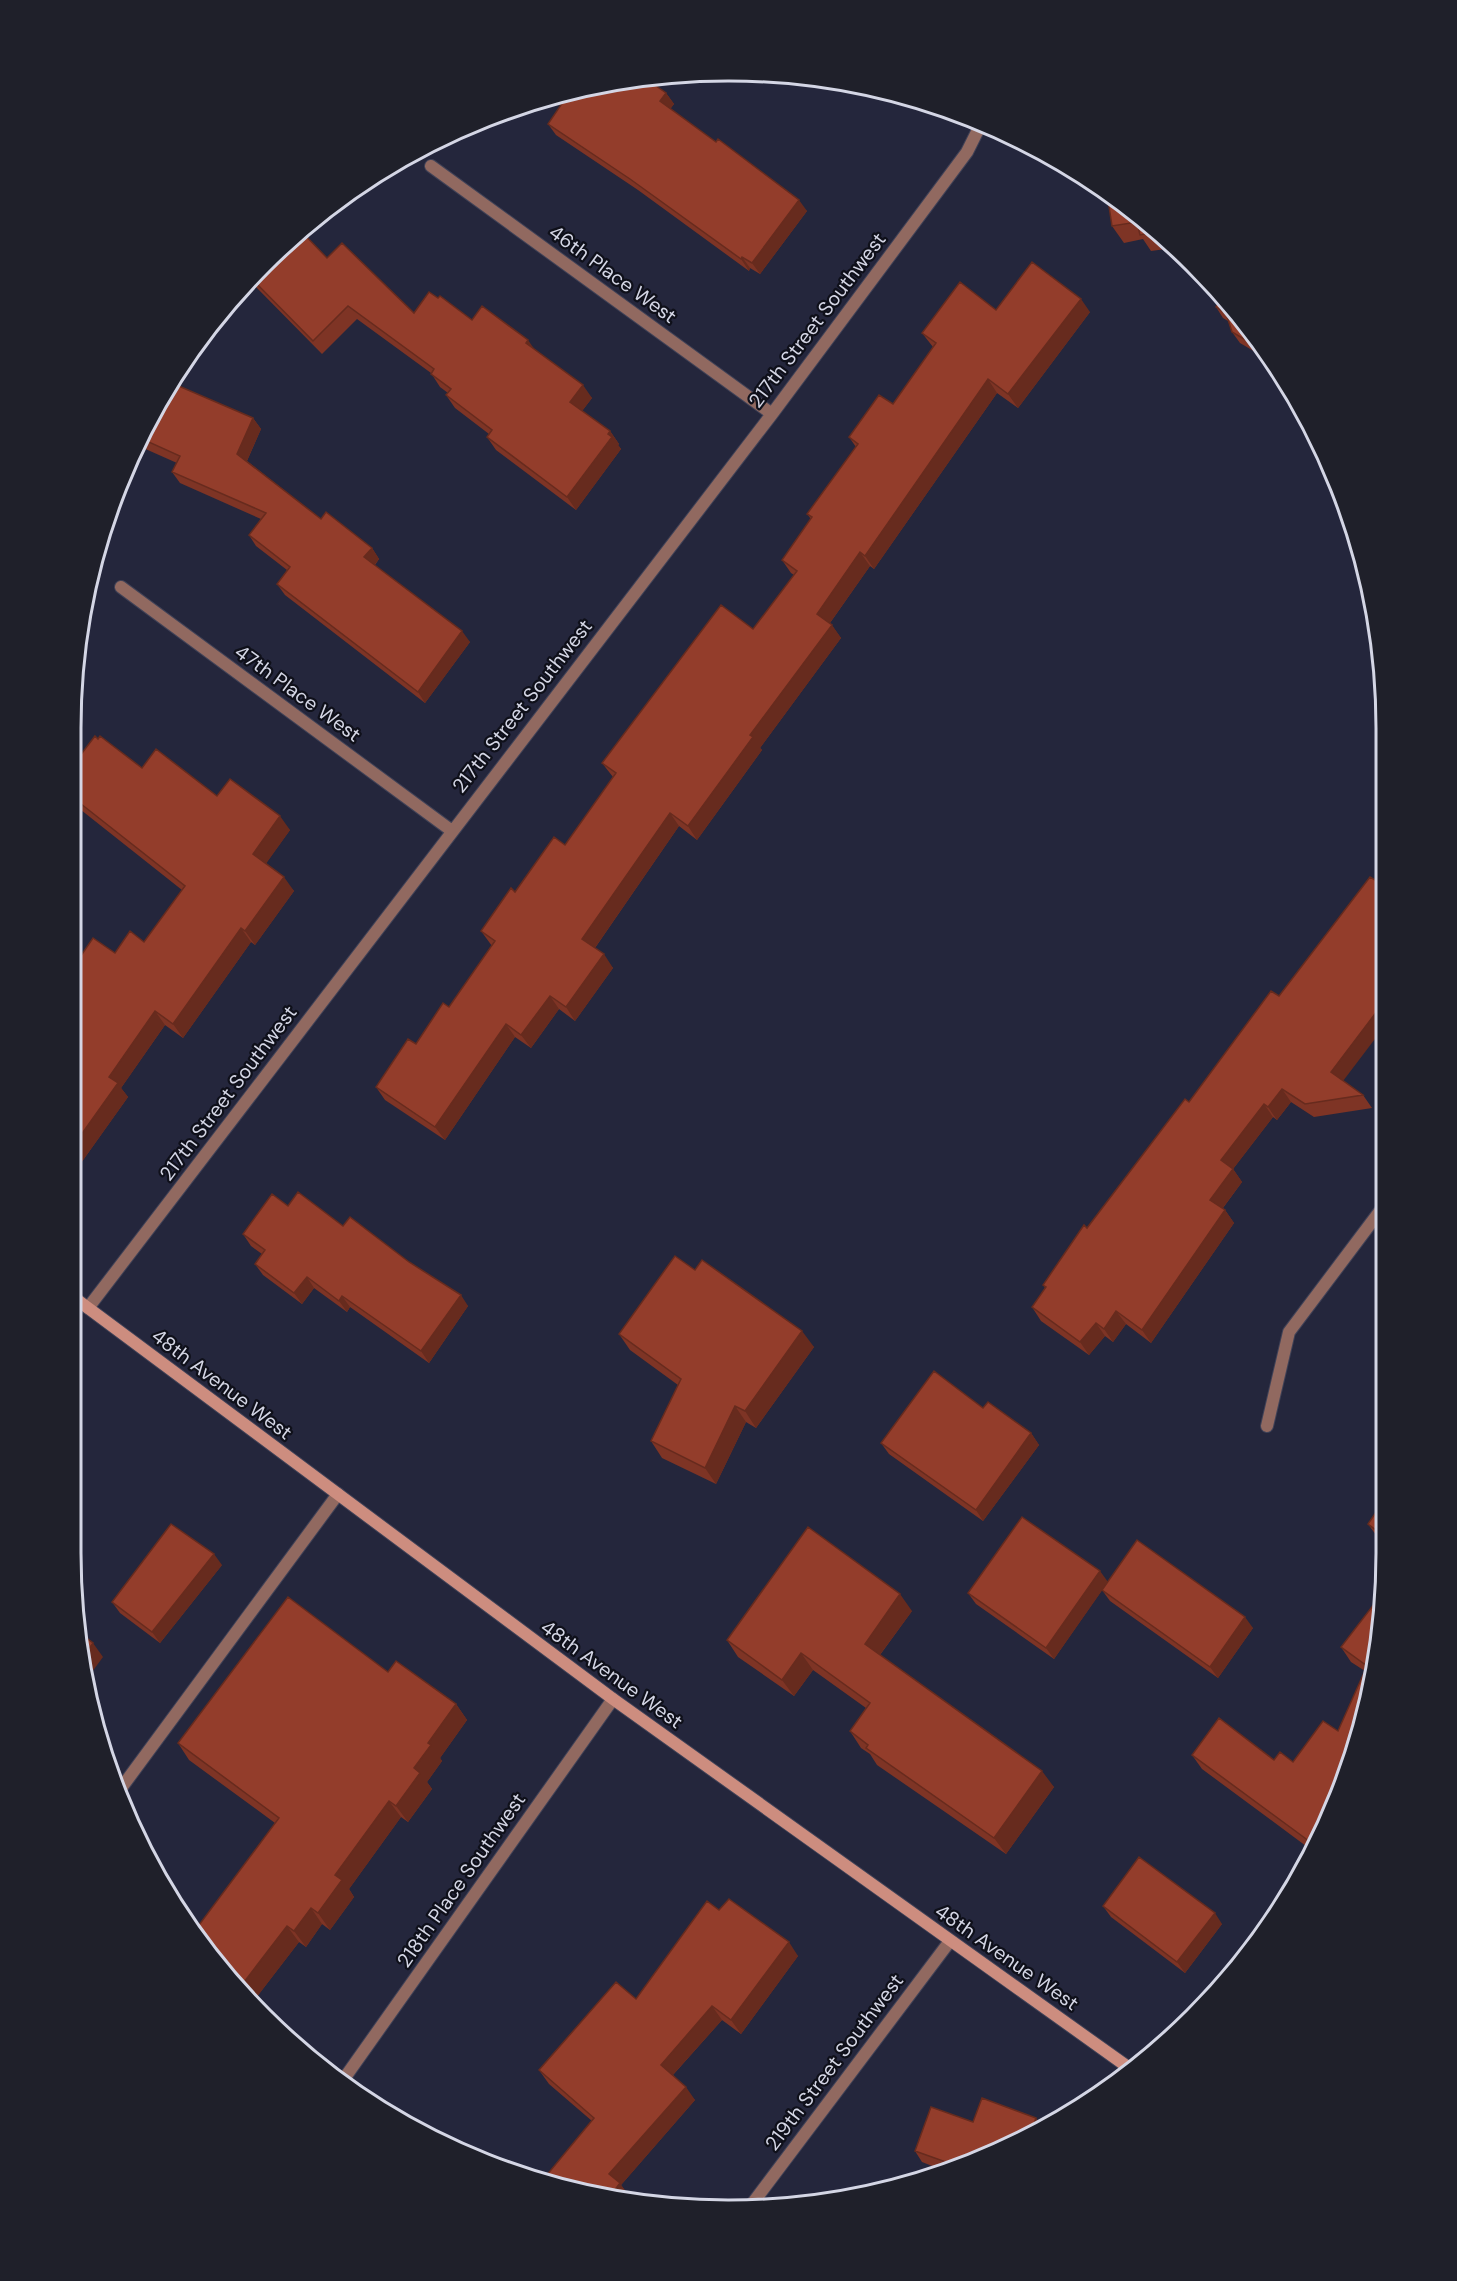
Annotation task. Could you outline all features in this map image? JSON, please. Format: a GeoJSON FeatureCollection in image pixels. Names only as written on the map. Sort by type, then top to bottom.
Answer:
{"type":"FeatureCollection","features":[{"type":"Feature","properties":{"kind":"main road","name":"48th Avenue West"},"geometry":{"type":"LineString","coordinates":[[81,1303],[613,1699],[1125,2065]]}},
{"type":"Feature","properties":{"kind":"street","name":"217th Street Southwest"},"geometry":{"type":"LineString","coordinates":[[88,1308],[772,414],[967,152],[978,131]]}},
{"type":"Feature","properties":{"kind":"street","name":"46th Place West"},"geometry":{"type":"LineString","coordinates":[[432,166],[772,414]]}},
{"type":"Feature","properties":{"kind":"street","name":"47th Place West"},"geometry":{"type":"LineString","coordinates":[[121,587],[452,831]]}},
{"type":"Feature","properties":{"kind":"street"},"geometry":{"type":"LineString","coordinates":[[1267,1426],[1289,1332],[1376,1216]]}},
{"type":"Feature","properties":{"kind":"street"},"geometry":{"type":"LineString","coordinates":[[124,1784],[338,1494]]}},
{"type":"Feature","properties":{"kind":"street","name":"218th Place Southwest"},"geometry":{"type":"LineString","coordinates":[[347,2075],[613,1699]]}},
{"type":"Feature","properties":{"kind":"street","name":"219th Street Southwest"},"geometry":{"type":"LineString","coordinates":[[756,2199],[950,1941]]}},
{"type":"Feature","properties":{"kind":"building"},"geometry":{"type":"Polygon","coordinates":[[[656,86],[666,93],[660,101],[716,142],[718,139],[799,200],[752,263],[742,257],[741,259],[630,179],[548,124],[563,103],[602,93],[656,86]]]}},
{"type":"Feature","properties":{"kind":"building"},"geometry":{"type":"Polygon","coordinates":[[[1109,205],[1132,223],[1112,226],[1109,205]]]}},
{"type":"Feature","properties":{"kind":"building"},"geometry":{"type":"Polygon","coordinates":[[[307,238],[327,258],[342,243],[414,313],[429,292],[438,298],[440,296],[472,320],[482,306],[528,340],[526,343],[583,385],[570,402],[610,431],[608,434],[612,437],[567,497],[487,437],[492,430],[446,395],[451,389],[431,374],[434,369],[348,306],[313,341],[258,285],[307,238]]]}},
{"type":"Feature","properties":{"kind":"building"},"geometry":{"type":"Polygon","coordinates":[[[1032,262],[1081,299],[1008,394],[988,379],[865,556],[860,552],[817,614],[832,625],[750,735],[753,737],[688,826],[670,813],[582,939],[604,954],[566,1007],[550,996],[521,1035],[506,1024],[435,1127],[376,1087],[408,1039],[416,1044],[443,1003],[449,1007],[495,941],[481,931],[511,888],[515,892],[554,837],[565,845],[616,773],[602,763],[721,605],[753,629],[797,571],[782,560],[812,517],[807,514],[858,444],[849,437],[879,395],[893,404],[936,343],[922,333],[960,282],[996,310],[1032,262]]]}},
{"type":"Feature","properties":{"kind":"building"},"geometry":{"type":"Polygon","coordinates":[[[1227,316],[1247,341],[1232,332],[1227,316]]]}},
{"type":"Feature","properties":{"kind":"building"},"geometry":{"type":"Polygon","coordinates":[[[179,386],[253,418],[237,454],[321,519],[326,512],[372,548],[364,557],[462,631],[418,692],[277,584],[290,567],[249,535],[266,513],[172,472],[180,456],[148,442],[179,386]]]}},
{"type":"Feature","properties":{"kind":"building"},"geometry":{"type":"Polygon","coordinates":[[[95,736],[98,739],[100,736],[142,768],[156,749],[217,796],[230,779],[280,816],[253,854],[284,877],[245,931],[241,928],[173,1024],[155,1011],[109,1077],[118,1083],[81,1135],[81,956],[93,938],[115,953],[130,931],[144,942],[185,886],[81,804],[81,754],[95,736]]]}},
{"type":"Feature","properties":{"kind":"building"},"geometry":{"type":"Polygon","coordinates":[[[1370,877],[1375,880],[1376,1013],[1331,1072],[1363,1095],[1305,1104],[1282,1089],[1268,1107],[1264,1104],[1221,1160],[1233,1169],[1210,1200],[1225,1210],[1142,1330],[1116,1311],[1104,1329],[1096,1323],[1080,1342],[1032,1307],[1046,1287],[1043,1285],[1084,1225],[1087,1228],[1185,1099],[1189,1102],[1271,991],[1279,996],[1370,877]]]}},
{"type":"Feature","properties":{"kind":"building"},"geometry":{"type":"Polygon","coordinates":[[[298,1192],[343,1226],[350,1217],[409,1262],[461,1295],[421,1351],[342,1296],[339,1301],[307,1277],[294,1293],[255,1264],[265,1250],[243,1234],[272,1194],[288,1206],[298,1192]]]}},
{"type":"Feature","properties":{"kind":"building"},"geometry":{"type":"Polygon","coordinates":[[[675,1256],[695,1270],[702,1260],[802,1331],[745,1411],[735,1406],[705,1468],[651,1441],[681,1379],[619,1334],[675,1256]]]}},
{"type":"Feature","properties":{"kind":"building"},"geometry":{"type":"Polygon","coordinates":[[[934,1371],[983,1408],[988,1402],[1031,1433],[976,1510],[881,1443],[934,1371]]]}},
{"type":"Feature","properties":{"kind":"building"},"geometry":{"type":"Polygon","coordinates":[[[1376,1512],[1376,1530],[1368,1524],[1376,1512]]]}},
{"type":"Feature","properties":{"kind":"building"},"geometry":{"type":"Polygon","coordinates":[[[1022,1517],[1100,1571],[1046,1648],[968,1593],[1022,1517]]]}},
{"type":"Feature","properties":{"kind":"building"},"geometry":{"type":"Polygon","coordinates":[[[171,1524],[214,1554],[152,1632],[112,1602],[171,1524]]]}},
{"type":"Feature","properties":{"kind":"building"},"geometry":{"type":"Polygon","coordinates":[[[808,1527],[900,1594],[865,1644],[1042,1771],[994,1838],[866,1748],[868,1745],[850,1731],[870,1703],[801,1653],[782,1680],[727,1640],[808,1527]]]}},
{"type":"Feature","properties":{"kind":"building"},"geometry":{"type":"Polygon","coordinates":[[[1137,1540],[1245,1617],[1210,1667],[1102,1590],[1137,1540]]]}},
{"type":"Feature","properties":{"kind":"building"},"geometry":{"type":"Polygon","coordinates":[[[288,1597],[388,1672],[396,1661],[456,1704],[428,1743],[431,1745],[414,1768],[420,1773],[396,1806],[389,1801],[335,1875],[342,1880],[318,1913],[311,1908],[294,1931],[287,1926],[244,1982],[199,1925],[279,1818],[178,1743],[288,1597]]]}},
{"type":"Feature","properties":{"kind":"building"},"geometry":{"type":"Polygon","coordinates":[[[1374,1604],[1366,1665],[1341,1647],[1374,1604]]]}},
{"type":"Feature","properties":{"kind":"building"},"geometry":{"type":"Polygon","coordinates":[[[87,1639],[93,1643],[89,1649],[87,1639]]]}},
{"type":"Feature","properties":{"kind":"building"},"geometry":{"type":"Polygon","coordinates":[[[1365,1670],[1342,1761],[1308,1840],[1192,1755],[1219,1718],[1274,1760],[1280,1752],[1293,1762],[1323,1721],[1338,1731],[1365,1670]]]}},
{"type":"Feature","properties":{"kind":"building"},"geometry":{"type":"Polygon","coordinates":[[[1139,1857],[1215,1913],[1177,1962],[1103,1906],[1139,1857]]]}},
{"type":"Feature","properties":{"kind":"building"},"geometry":{"type":"Polygon","coordinates":[[[729,1899],[789,1942],[731,2020],[712,2006],[661,2065],[686,2087],[609,2174],[620,2183],[615,2190],[548,2174],[594,2118],[539,2070],[616,1982],[636,1999],[707,1901],[719,1910],[729,1899]]]}},
{"type":"Feature","properties":{"kind":"building"},"geometry":{"type":"Polygon","coordinates":[[[982,2098],[1036,2118],[1034,2123],[1015,2133],[947,2162],[915,2151],[931,2107],[973,2122],[982,2098]]]}}]}
